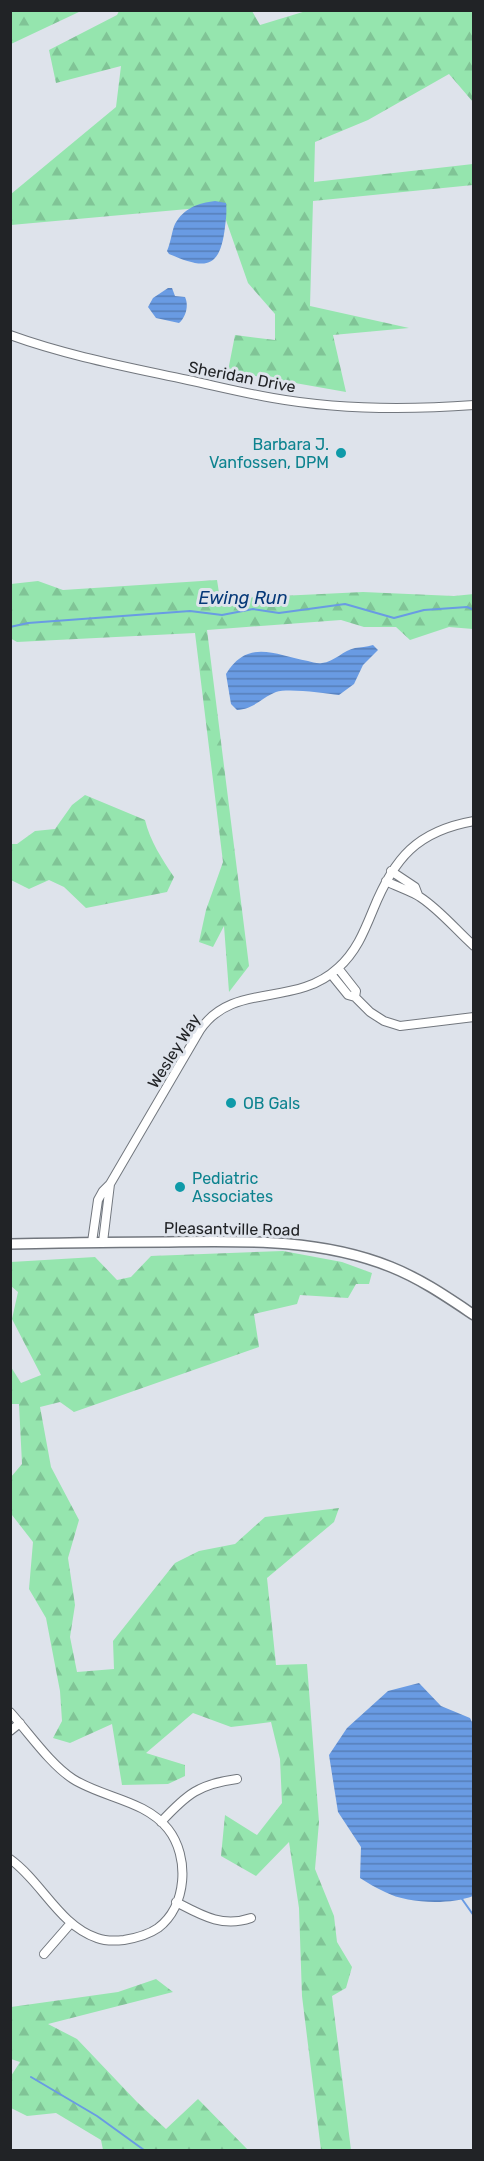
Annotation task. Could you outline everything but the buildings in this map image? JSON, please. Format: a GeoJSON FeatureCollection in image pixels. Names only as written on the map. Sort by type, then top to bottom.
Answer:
{"type":"FeatureCollection","features":[{"type":"Feature","properties":{"kind":"main road","name":"Pleasantville Road"},"geometry":{"type":"LineString","coordinates":[[10,1244],[248,1241],[326,1248],[371,1260],[412,1276],[474,1315]]}},
{"type":"Feature","properties":{"kind":"street","name":"Sheridan Drive"},"geometry":{"type":"LineString","coordinates":[[10,335],[41,346],[127,368],[273,398],[337,407],[371,409],[474,405]]}},
{"type":"Feature","properties":{"kind":"street","name":"Wesley Way"},"geometry":{"type":"LineString","coordinates":[[92,1242],[98,1200],[110,1184],[200,1030],[210,1017],[222,1008],[241,1000],[302,990],[335,971],[351,954],[363,936],[386,881],[410,849],[429,835],[450,826],[474,821]]}},
{"type":"Feature","properties":{"kind":"street"},"geometry":{"type":"LineString","coordinates":[[391,872],[415,887],[418,895],[446,918],[474,946]]}},
{"type":"Feature","properties":{"kind":"street"},"geometry":{"type":"LineString","coordinates":[[386,881],[410,894],[418,895]]}},
{"type":"Feature","properties":{"kind":"street"},"geometry":{"type":"LineString","coordinates":[[335,971],[348,995],[356,997],[370,1012],[384,1021],[400,1026],[474,1017]]}},
{"type":"Feature","properties":{"kind":"street","name":"Wesley Way"},"geometry":{"type":"LineString","coordinates":[[104,1242],[110,1184]]}},
{"type":"Feature","properties":{"kind":"street"},"geometry":{"type":"LineString","coordinates":[[10,1712],[59,1767],[73,1778],[142,1809],[162,1822],[177,1844],[183,1861],[182,1879],[176,1902],[159,1927],[135,1938],[108,1941],[98,1939],[71,1923],[28,1873],[10,1859]]}},
{"type":"Feature","properties":{"kind":"street"},"geometry":{"type":"LineString","coordinates":[[10,1731],[20,1723]]}},
{"type":"Feature","properties":{"kind":"street"},"geometry":{"type":"LineString","coordinates":[[162,1822],[179,1802],[194,1791],[210,1784],[237,1779]]}},
{"type":"Feature","properties":{"kind":"street"},"geometry":{"type":"LineString","coordinates":[[176,1902],[200,1915],[221,1922],[251,1918]]}},
{"type":"Feature","properties":{"kind":"street"},"geometry":{"type":"LineString","coordinates":[[44,1954],[71,1923]]}},
{"type":"Feature","properties":{"kind":"green space"},"geometry":{"type":"Polygon","coordinates":[[[11,11],[81,11],[11,44],[11,11]]]}},
{"type":"Feature","properties":{"kind":"green space"},"geometry":{"type":"Polygon","coordinates":[[[119,11],[252,11],[260,25],[306,11],[473,11],[473,102],[449,74],[368,120],[315,142],[314,182],[473,164],[473,185],[313,201],[310,306],[409,328],[333,335],[346,392],[228,371],[235,335],[275,340],[275,314],[248,283],[221,206],[11,225],[11,194],[116,107],[121,66],[56,83],[49,50],[117,15],[119,11]]]}},
{"type":"Feature","properties":{"kind":"green space"},"geometry":{"type":"Polygon","coordinates":[[[217,580],[220,599],[363,592],[454,596],[474,594],[473,629],[449,627],[410,640],[396,627],[364,627],[341,620],[207,630],[249,966],[229,992],[224,926],[213,947],[199,942],[206,910],[223,862],[195,633],[17,642],[10,638],[11,584],[38,581],[63,590],[217,580]]]}},
{"type":"Feature","properties":{"kind":"green space"},"geometry":{"type":"Polygon","coordinates":[[[85,795],[145,820],[153,843],[174,877],[167,892],[86,908],[64,887],[49,880],[29,889],[11,880],[11,844],[17,844],[35,831],[55,829],[72,805],[85,795]]]}},
{"type":"Feature","properties":{"kind":"green space"},"geometry":{"type":"Polygon","coordinates":[[[283,1251],[342,1262],[372,1273],[369,1284],[356,1284],[348,1298],[300,1295],[297,1304],[254,1314],[259,1347],[74,1412],[60,1402],[40,1407],[51,1467],[79,1520],[68,1558],[75,1605],[70,1637],[77,1672],[114,1669],[113,1641],[175,1563],[199,1551],[235,1544],[265,1517],[339,1508],[334,1522],[267,1578],[276,1665],[307,1664],[319,1822],[315,1869],[334,1916],[337,1942],[352,1967],[346,1988],[332,1996],[351,2150],[321,2150],[302,1996],[299,1908],[289,1842],[256,1876],[221,1856],[225,1815],[257,1835],[282,1803],[280,1759],[271,1722],[231,1727],[193,1713],[146,1753],[185,1765],[185,1776],[168,1784],[122,1785],[112,1724],[70,1743],[53,1738],[62,1721],[60,1691],[46,1618],[29,1589],[33,1542],[11,1516],[11,1477],[22,1464],[19,1404],[11,1404],[11,1367],[21,1383],[41,1375],[12,1319],[18,1292],[11,1286],[11,1262],[95,1257],[117,1280],[131,1277],[151,1256],[283,1251]]]}},
{"type":"Feature","properties":{"kind":"green space"},"geometry":{"type":"Polygon","coordinates":[[[156,1979],[173,1992],[48,2024],[77,2039],[166,2129],[198,2099],[248,2150],[103,2150],[101,2140],[56,2113],[27,2116],[11,2108],[11,2076],[20,2062],[11,2059],[11,2007],[118,1992],[156,1979]]]}},
{"type":"Feature","properties":{"kind":"water"},"geometry":{"type":"Polygon","coordinates":[[[215,201],[226,203],[226,221],[223,241],[215,258],[202,264],[169,254],[167,251],[174,227],[183,214],[192,207],[215,201]]]}},
{"type":"Feature","properties":{"kind":"water"},"geometry":{"type":"Polygon","coordinates":[[[168,288],[172,288],[175,296],[185,297],[186,300],[185,314],[179,323],[156,318],[148,307],[153,298],[168,288]]]}},
{"type":"Feature","properties":{"kind":"water"},"geometry":{"type":"Polygon","coordinates":[[[373,645],[378,650],[363,665],[354,684],[339,695],[289,690],[271,694],[243,709],[237,710],[231,704],[226,674],[243,656],[253,652],[263,652],[320,663],[331,661],[351,649],[373,645]]]}},
{"type":"Feature","properties":{"kind":"water"},"geometry":{"type":"Polygon","coordinates":[[[419,1683],[441,1706],[470,1718],[473,1724],[473,1896],[464,1899],[429,1902],[405,1899],[385,1892],[360,1878],[361,1847],[338,1812],[329,1755],[347,1728],[388,1691],[419,1683]]]}},
{"type":"Feature","properties":{"kind":"waterway","name":"Ewing Run"},"geometry":{"type":"LineString","coordinates":[[10,627],[28,623],[190,611],[222,615],[253,609],[279,613],[345,604],[394,618],[424,610],[467,607],[474,610]]}},
{"type":"Feature","properties":{"kind":"waterway"},"geometry":{"type":"LineString","coordinates":[[462,1899],[474,1916]]}},
{"type":"Feature","properties":{"kind":"waterway"},"geometry":{"type":"LineString","coordinates":[[31,2077],[97,2116],[144,2150]]}},
{"type":"Feature","properties":{"kind":"place","name":"Barbara J. Vanfossen, DPM"},"geometry":{"type":"Point","coordinates":[341,453]}},
{"type":"Feature","properties":{"kind":"place","name":"OB Gals"},"geometry":{"type":"Point","coordinates":[231,1103]}},
{"type":"Feature","properties":{"kind":"place","name":"Pediatric Associates"},"geometry":{"type":"Point","coordinates":[180,1187]}}]}
